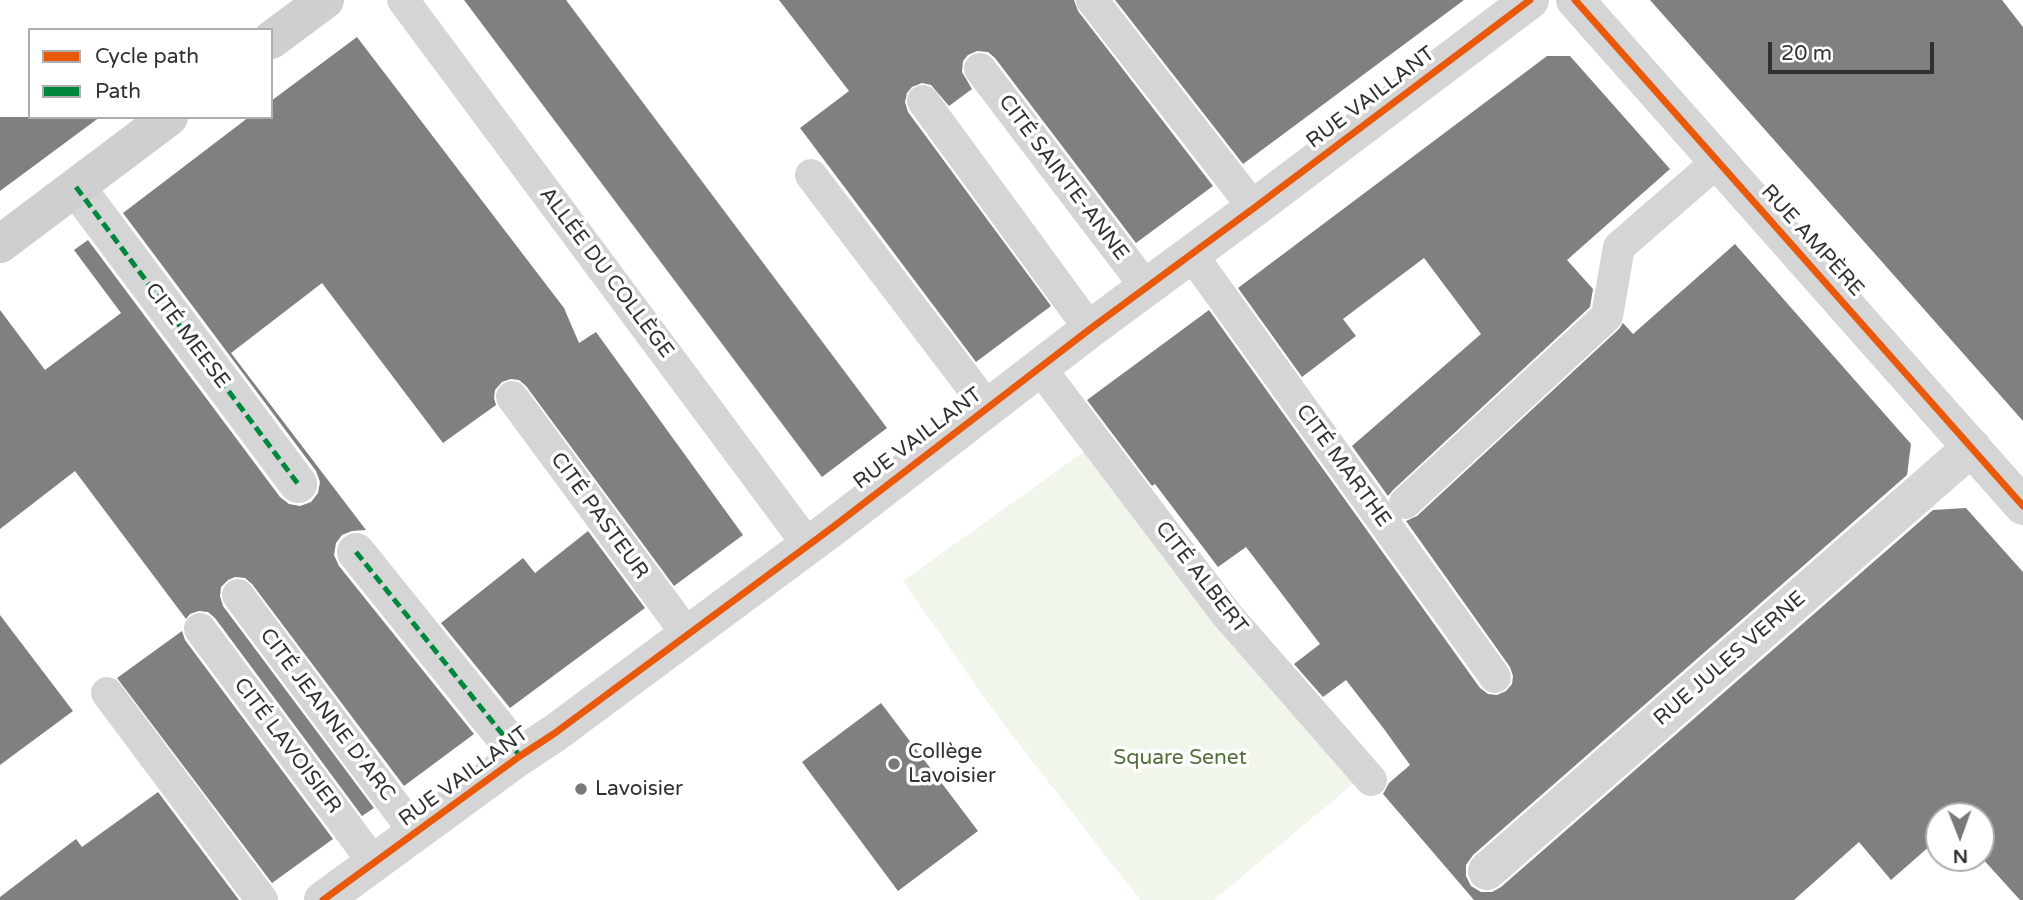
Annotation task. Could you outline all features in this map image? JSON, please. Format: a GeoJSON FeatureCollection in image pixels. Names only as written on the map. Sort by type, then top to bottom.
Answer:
{"type":"FeatureCollection","features":[{"type":"Feature","properties":{"kind":"street"},"geometry":{"type":"LineString","coordinates":[[273,39],[325,0]]}},
{"type":"Feature","properties":{"kind":"street","name":"RUE VAILLANT"},"geometry":{"type":"LineString","coordinates":[[323,900],[520,755],[555,733],[808,545],[1090,329],[1530,0]]}},
{"type":"Feature","properties":{"kind":"street","name":"RUE AMPÈRE"},"geometry":{"type":"LineString","coordinates":[[1575,0],[2023,506]]}},
{"type":"Feature","properties":{"kind":"street"},"geometry":{"type":"LineString","coordinates":[[0,244],[166,119]]}},
{"type":"Feature","properties":{"kind":"street","name":"CITÉ MEESE"},"geometry":{"type":"LineString","coordinates":[[76,187],[298,484]]}},
{"type":"Feature","properties":{"kind":"street","name":"RUE JULES VERNE"},"geometry":{"type":"LineString","coordinates":[[1488,871],[1972,447]]}},
{"type":"Feature","properties":{"kind":"street"},"geometry":{"type":"LineString","coordinates":[[356,552],[520,755]]}},
{"type":"Feature","properties":{"kind":"lane","name":"ALLÉE DU COLLÈGE"},"geometry":{"type":"LineString","coordinates":[[403,0],[808,545]]}},
{"type":"Feature","properties":{"kind":"lane"},"geometry":{"type":"LineString","coordinates":[[1092,0],[1254,208]]}},
{"type":"Feature","properties":{"kind":"lane","name":"CITÉ SAINTE-ANNE"},"geometry":{"type":"LineString","coordinates":[[980,69],[1146,287]]}},
{"type":"Feature","properties":{"kind":"lane"},"geometry":{"type":"LineString","coordinates":[[923,101],[1090,329]]}},
{"type":"Feature","properties":{"kind":"lane"},"geometry":{"type":"LineString","coordinates":[[1405,503],[1607,316],[1619,247],[1718,161]]}},
{"type":"Feature","properties":{"kind":"lane"},"geometry":{"type":"LineString","coordinates":[[811,175],[988,408]]}},
{"type":"Feature","properties":{"kind":"lane","name":"CITÉ MARTHE"},"geometry":{"type":"LineString","coordinates":[[1192,255],[1495,677]]}},
{"type":"Feature","properties":{"kind":"lane","name":"CITÉ ALBERT"},"geometry":{"type":"LineString","coordinates":[[1040,368],[1227,615],[1371,780]]}},
{"type":"Feature","properties":{"kind":"lane","name":"CITÉ PASTEUR"},"geometry":{"type":"LineString","coordinates":[[512,397],[687,634]]}},
{"type":"Feature","properties":{"kind":"lane","name":"CITÉ JEANNE D'ARC"},"geometry":{"type":"LineString","coordinates":[[238,595],[416,834]]}},
{"type":"Feature","properties":{"kind":"lane","name":"CITÉ LAVOISIER"},"geometry":{"type":"LineString","coordinates":[[200,629],[374,863]]}},
{"type":"Feature","properties":{"kind":"lane"},"geometry":{"type":"LineString","coordinates":[[107,694],[262,900]]}},
{"type":"Feature","properties":{"kind":"green space","name":"Square Senet"},"geometry":{"type":"Polygon","coordinates":[[[1085,451],[1353,784],[1214,900],[1140,900],[998,717],[903,581],[1085,451]]]}},
{"type":"Feature","properties":{"kind":"building"},"geometry":{"type":"Polygon","coordinates":[[[464,0],[566,0],[887,428],[822,477],[464,0]]]}},
{"type":"Feature","properties":{"kind":"building"},"geometry":{"type":"Polygon","coordinates":[[[779,0],[1074,0],[1078,11],[1213,186],[1136,243],[988,52],[977,51],[963,61],[962,72],[972,89],[949,106],[931,85],[922,83],[912,87],[905,102],[908,112],[1051,306],[976,362],[800,128],[849,91],[779,0]]]}},
{"type":"Feature","properties":{"kind":"building"},"geometry":{"type":"Polygon","coordinates":[[[1115,0],[1464,0],[1243,164],[1115,0]]]}},
{"type":"Feature","properties":{"kind":"building"},"geometry":{"type":"Polygon","coordinates":[[[1650,0],[2002,0],[2023,27],[2023,421],[1650,0]]]}},
{"type":"Feature","properties":{"kind":"building"},"geometry":{"type":"Polygon","coordinates":[[[357,37],[564,308],[579,343],[596,332],[743,535],[674,586],[526,386],[519,380],[502,382],[495,390],[496,405],[443,443],[322,283],[231,353],[366,530],[342,535],[336,543],[334,555],[339,566],[474,734],[404,786],[252,584],[245,578],[235,577],[221,587],[220,596],[223,606],[374,808],[362,816],[215,618],[208,612],[199,611],[190,614],[186,619],[75,471],[0,529],[0,310],[45,370],[121,313],[74,250],[88,240],[280,497],[289,504],[300,506],[311,502],[318,493],[320,482],[316,471],[123,213],[246,119],[273,119],[273,100],[357,37]]]}},
{"type":"Feature","properties":{"kind":"building"},"geometry":{"type":"Polygon","coordinates":[[[1547,56],[1570,56],[1670,169],[1567,260],[1593,289],[1590,307],[1388,496],[1352,446],[1481,334],[1424,258],[1343,319],[1356,336],[1302,377],[1238,288],[1547,56]]]}},
{"type":"Feature","properties":{"kind":"building"},"geometry":{"type":"Polygon","coordinates":[[[0,117],[97,119],[0,191],[0,117]]]}},
{"type":"Feature","properties":{"kind":"building"},"geometry":{"type":"Polygon","coordinates":[[[1735,244],[1911,444],[1907,475],[1473,855],[1466,865],[1466,876],[1471,886],[1481,892],[1492,892],[1501,887],[1933,510],[1966,508],[2023,572],[2023,900],[2020,900],[1995,872],[1995,802],[1925,802],[1925,850],[1891,880],[1859,842],[1794,900],[1474,900],[1383,794],[1389,783],[1410,765],[1384,729],[1346,680],[1323,697],[1294,664],[1320,644],[1246,547],[1218,567],[1087,400],[1209,310],[1480,688],[1488,694],[1497,695],[1512,684],[1510,667],[1406,521],[1417,516],[1623,323],[1633,334],[1735,244]]]}},
{"type":"Feature","properties":{"kind":"building"},"geometry":{"type":"Polygon","coordinates":[[[588,531],[645,608],[510,708],[441,623],[523,558],[535,573],[588,531]]]}},
{"type":"Feature","properties":{"kind":"building"},"geometry":{"type":"Polygon","coordinates":[[[0,615],[73,711],[0,765],[0,615]]]}},
{"type":"Feature","properties":{"kind":"building"},"geometry":{"type":"Polygon","coordinates":[[[182,631],[185,640],[333,839],[272,883],[117,678],[182,631]]]}},
{"type":"Feature","properties":{"kind":"building"},"geometry":{"type":"Polygon","coordinates":[[[881,703],[978,831],[898,891],[802,762],[881,703]]]}},
{"type":"Feature","properties":{"kind":"building"},"geometry":{"type":"Polygon","coordinates":[[[158,792],[239,900],[0,900],[0,897],[76,839],[82,847],[158,792]]]}},
{"type":"Feature","properties":{"kind":"marked path"},"geometry":{"type":"LineString","coordinates":[[76,187],[298,484]]}},
{"type":"Feature","properties":{"kind":"marked path"},"geometry":{"type":"LineString","coordinates":[[356,552],[520,756]]}},
{"type":"Feature","properties":{"kind":"cycle path"},"geometry":{"type":"LineString","coordinates":[[323,900],[555,733],[833,527],[1090,329],[1530,0]]}},
{"type":"Feature","properties":{"kind":"cycle path"},"geometry":{"type":"LineString","coordinates":[[1575,0],[2023,506]]}},
{"type":"Feature","properties":{"kind":"place","name":"Collège Lavoisier"},"geometry":{"type":"Point","coordinates":[894,764]}},
{"type":"Feature","properties":{"kind":"place","name":"Lavoisier"},"geometry":{"type":"Point","coordinates":[581,789]}}]}
